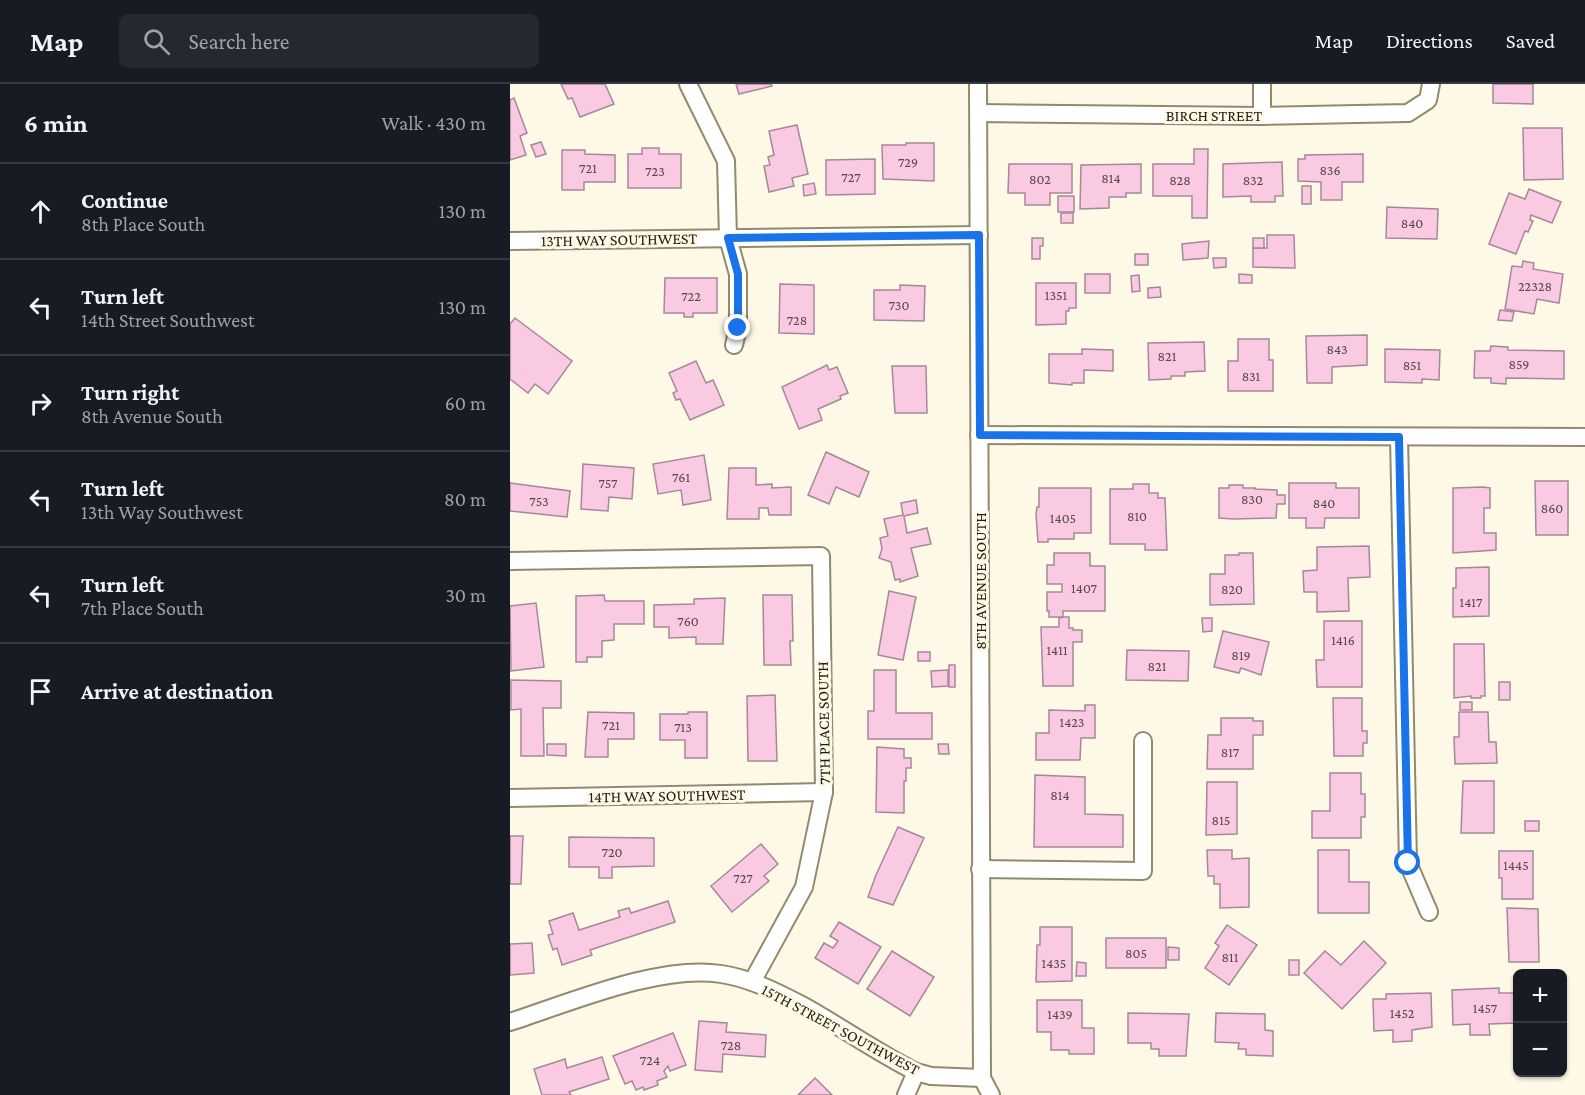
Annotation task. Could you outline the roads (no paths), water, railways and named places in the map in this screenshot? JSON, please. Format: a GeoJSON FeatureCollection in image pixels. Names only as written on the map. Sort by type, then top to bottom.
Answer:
{"type":"FeatureCollection","features":[{"type":"Feature","properties":{"kind":"street"},"geometry":{"type":"LineString","coordinates":[[688,84],[726,161],[728,238],[738,274],[738,328],[734,345]]}},
{"type":"Feature","properties":{"kind":"street","name":"8TH AVENUE SOUTH"},"geometry":{"type":"LineString","coordinates":[[978,84],[982,1078]]}},
{"type":"Feature","properties":{"kind":"street"},"geometry":{"type":"LineString","coordinates":[[1262,84],[1262,116]]}},
{"type":"Feature","properties":{"kind":"street","name":"BIRCH STREET"},"geometry":{"type":"LineString","coordinates":[[979,113],[1262,116],[1408,113],[1428,100],[1431,84]]}},
{"type":"Feature","properties":{"kind":"street","name":"13TH WAY SOUTHWEST"},"geometry":{"type":"LineString","coordinates":[[510,241],[979,235]]}},
{"type":"Feature","properties":{"kind":"street"},"geometry":{"type":"LineString","coordinates":[[980,435],[1585,437]]}},
{"type":"Feature","properties":{"kind":"street"},"geometry":{"type":"LineString","coordinates":[[1399,437],[1408,863],[1429,912]]}},
{"type":"Feature","properties":{"kind":"street","name":"7TH PLACE SOUTH"},"geometry":{"type":"LineString","coordinates":[[510,561],[821,556],[824,792],[804,887],[752,982]]}},
{"type":"Feature","properties":{"kind":"street"},"geometry":{"type":"LineString","coordinates":[[980,869],[1143,870],[1143,741]]}},
{"type":"Feature","properties":{"kind":"street","name":"14TH WAY SOUTHWEST"},"geometry":{"type":"LineString","coordinates":[[510,798],[824,792]]}},
{"type":"Feature","properties":{"kind":"street","name":"15TH STREET SOUTHWEST"},"geometry":{"type":"LineString","coordinates":[[510,1022],[663,975],[691,972],[722,974],[752,982],[801,1005],[916,1072],[931,1076],[982,1078]]}},
{"type":"Feature","properties":{"kind":"street"},"geometry":{"type":"LineString","coordinates":[[906,1095],[916,1072]]}},
{"type":"Feature","properties":{"kind":"street"},"geometry":{"type":"LineString","coordinates":[[982,1078],[992,1095]]}}]}
